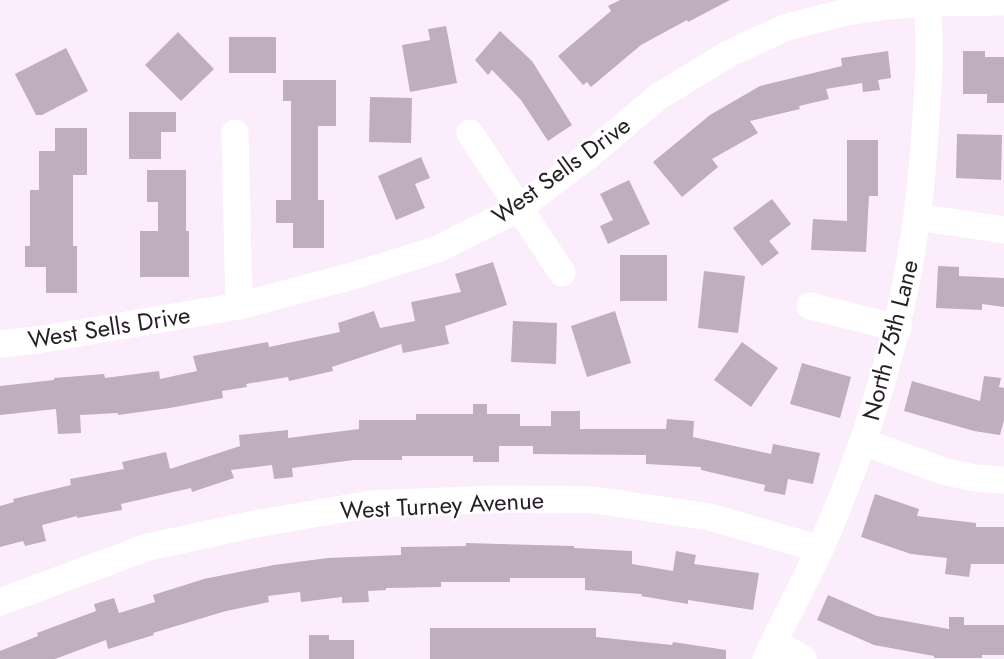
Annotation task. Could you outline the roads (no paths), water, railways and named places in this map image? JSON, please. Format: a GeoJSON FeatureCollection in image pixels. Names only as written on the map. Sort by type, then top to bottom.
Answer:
{"type":"FeatureCollection","features":[{"type":"Feature","properties":{"kind":"street","name":"West Sells Drive"},"geometry":{"type":"LineString","coordinates":[[0,344],[37,340],[239,306],[356,276],[438,249],[519,208],[588,156],[658,97],[728,54],[787,27],[847,12],[927,2],[1004,2]]}},
{"type":"Feature","properties":{"kind":"street","name":"North 75th Lane"},"geometry":{"type":"LineString","coordinates":[[770,650],[820,549],[863,442],[898,328],[918,217],[927,100],[927,2]]}},
{"type":"Feature","properties":{"kind":"street"},"geometry":{"type":"LineString","coordinates":[[235,133],[239,306]]}},
{"type":"Feature","properties":{"kind":"street"},"geometry":{"type":"LineString","coordinates":[[470,133],[562,273]]}},
{"type":"Feature","properties":{"kind":"street"},"geometry":{"type":"LineString","coordinates":[[918,217],[1004,230]]}},
{"type":"Feature","properties":{"kind":"street"},"geometry":{"type":"LineString","coordinates":[[810,306],[898,328]]}},
{"type":"Feature","properties":{"kind":"street"},"geometry":{"type":"LineString","coordinates":[[863,442],[946,472],[976,478],[1004,480]]}},
{"type":"Feature","properties":{"kind":"street","name":"West Turney Avenue"},"geometry":{"type":"LineString","coordinates":[[0,602],[148,547],[250,525],[371,504],[496,499],[594,500],[710,518],[820,549]]}},
{"type":"Feature","properties":{"kind":"street"},"geometry":{"type":"LineString","coordinates":[[770,650],[802,659]]}}]}
